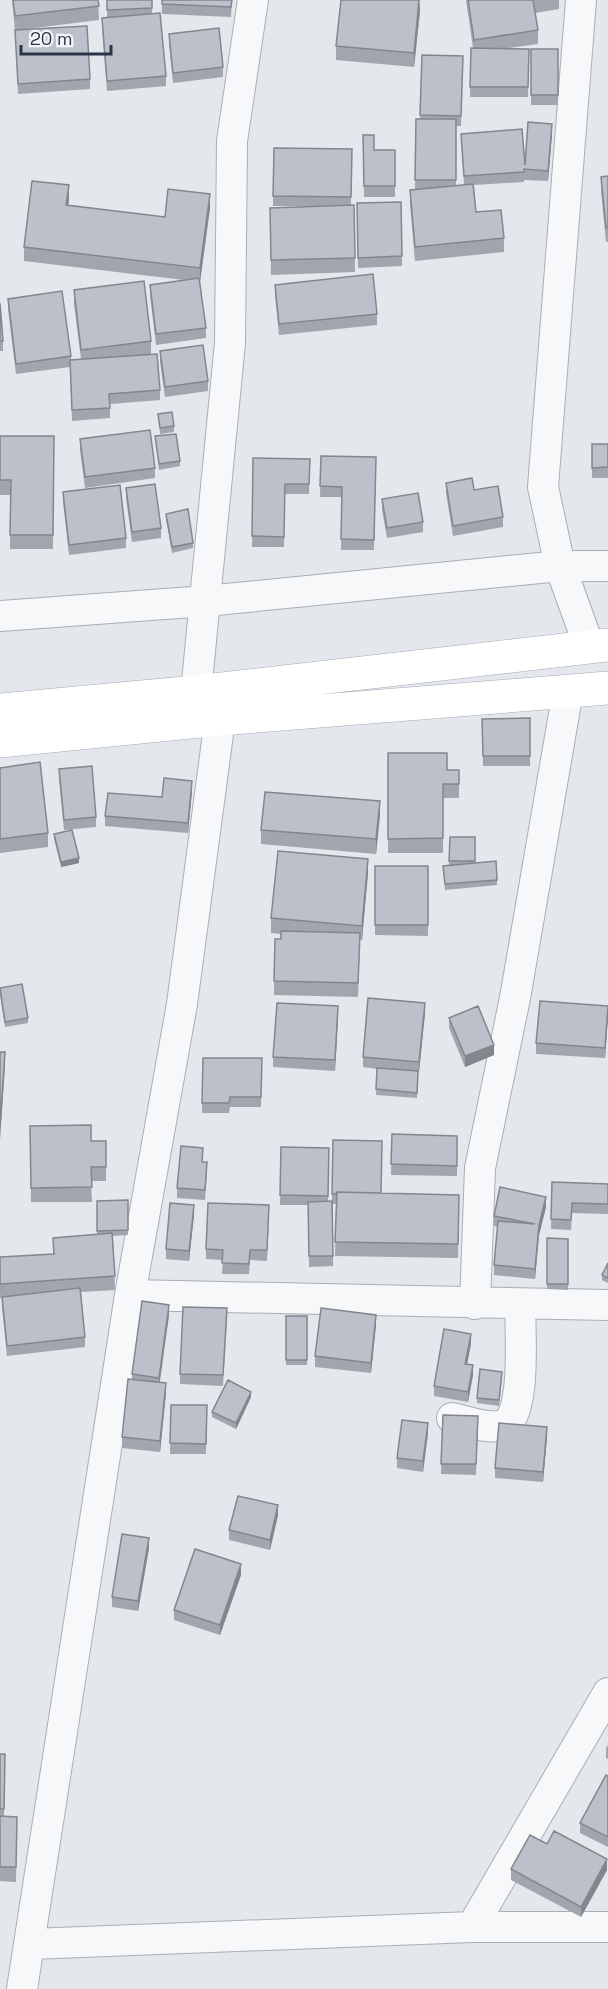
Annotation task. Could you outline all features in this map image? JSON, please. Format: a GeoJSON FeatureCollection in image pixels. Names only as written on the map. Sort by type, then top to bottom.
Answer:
{"type":"FeatureCollection","features":[{"type":"Feature","properties":{"kind":"main road"},"geometry":{"type":"LineString","coordinates":[[0,710],[196,692],[599,645]]}},
{"type":"Feature","properties":{"kind":"main road"},"geometry":{"type":"LineString","coordinates":[[0,741],[220,719],[608,688]]}},
{"type":"Feature","properties":{"kind":"street"},"geometry":{"type":"LineString","coordinates":[[196,692],[230,343],[232,141],[253,0]]}},
{"type":"Feature","properties":{"kind":"street"},"geometry":{"type":"LineString","coordinates":[[581,0],[543,487],[560,566],[599,645]]}},
{"type":"Feature","properties":{"kind":"street"},"geometry":{"type":"LineString","coordinates":[[0,616],[206,601],[560,566],[608,566]]}},
{"type":"Feature","properties":{"kind":"street"},"geometry":{"type":"LineString","coordinates":[[475,1304],[480,1168],[515,998],[568,691]]}},
{"type":"Feature","properties":{"kind":"street"},"geometry":{"type":"LineString","coordinates":[[22,1989],[31,1944],[130,1295],[182,1004],[220,719]]}},
{"type":"Feature","properties":{"kind":"street"},"geometry":{"type":"LineString","coordinates":[[130,1295],[608,1305]]}},
{"type":"Feature","properties":{"kind":"street"},"geometry":{"type":"LineString","coordinates":[[452,1418],[495,1427],[506,1425],[512,1420],[520,1389],[520,1304]]}},
{"type":"Feature","properties":{"kind":"street"},"geometry":{"type":"LineString","coordinates":[[472,1927],[608,1693]]}},
{"type":"Feature","properties":{"kind":"street"},"geometry":{"type":"LineString","coordinates":[[31,1944],[472,1927],[608,1927]]}},
{"type":"Feature","properties":{"kind":"building"},"geometry":{"type":"Polygon","coordinates":[[[13,0],[98,0],[99,6],[15,16],[13,0]]]}},
{"type":"Feature","properties":{"kind":"building"},"geometry":{"type":"Polygon","coordinates":[[[107,0],[152,0],[152,8],[107,10],[107,0]]]}},
{"type":"Feature","properties":{"kind":"building"},"geometry":{"type":"Polygon","coordinates":[[[162,0],[232,0],[231,7],[162,4],[162,0]]]}},
{"type":"Feature","properties":{"kind":"building"},"geometry":{"type":"Polygon","coordinates":[[[341,0],[419,0],[414,53],[336,46],[341,0]]]}},
{"type":"Feature","properties":{"kind":"building"},"geometry":{"type":"Polygon","coordinates":[[[468,0],[533,0],[538,30],[474,40],[468,0]]]}},
{"type":"Feature","properties":{"kind":"building"},"geometry":{"type":"Polygon","coordinates":[[[160,13],[166,76],[107,81],[102,18],[160,13]]]}},
{"type":"Feature","properties":{"kind":"building"},"geometry":{"type":"Polygon","coordinates":[[[87,26],[90,79],[18,84],[15,30],[87,26]]]}},
{"type":"Feature","properties":{"kind":"building"},"geometry":{"type":"Polygon","coordinates":[[[219,28],[223,67],[173,73],[169,34],[219,28]]]}},
{"type":"Feature","properties":{"kind":"building"},"geometry":{"type":"Polygon","coordinates":[[[471,48],[529,49],[528,87],[470,87],[471,48]]]}},
{"type":"Feature","properties":{"kind":"building"},"geometry":{"type":"Polygon","coordinates":[[[531,49],[558,49],[558,95],[531,95],[531,49]]]}},
{"type":"Feature","properties":{"kind":"building"},"geometry":{"type":"Polygon","coordinates":[[[422,55],[463,56],[461,116],[420,115],[422,55]]]}},
{"type":"Feature","properties":{"kind":"building"},"geometry":{"type":"Polygon","coordinates":[[[416,119],[456,119],[456,180],[415,180],[416,119]]]}},
{"type":"Feature","properties":{"kind":"building"},"geometry":{"type":"Polygon","coordinates":[[[528,122],[552,124],[548,171],[524,169],[524,172],[464,176],[461,134],[522,129],[525,165],[528,122]]]}},
{"type":"Feature","properties":{"kind":"building"},"geometry":{"type":"Polygon","coordinates":[[[363,135],[374,135],[374,150],[395,150],[395,186],[364,186],[363,135]]]}},
{"type":"Feature","properties":{"kind":"building"},"geometry":{"type":"Polygon","coordinates":[[[274,148],[352,149],[351,197],[273,196],[274,148]]]}},
{"type":"Feature","properties":{"kind":"building"},"geometry":{"type":"Polygon","coordinates":[[[608,176],[608,227],[606,228],[601,177],[608,176]]]}},
{"type":"Feature","properties":{"kind":"building"},"geometry":{"type":"Polygon","coordinates":[[[32,181],[69,185],[66,205],[165,217],[168,189],[210,194],[200,268],[24,247],[32,181]]]}},
{"type":"Feature","properties":{"kind":"building"},"geometry":{"type":"Polygon","coordinates":[[[473,184],[476,212],[501,210],[504,238],[415,247],[410,190],[473,184]]]}},
{"type":"Feature","properties":{"kind":"building"},"geometry":{"type":"Polygon","coordinates":[[[401,202],[402,256],[358,258],[357,203],[401,202]]]}},
{"type":"Feature","properties":{"kind":"building"},"geometry":{"type":"Polygon","coordinates":[[[354,205],[355,258],[271,260],[270,208],[354,205]]]}},
{"type":"Feature","properties":{"kind":"building"},"geometry":{"type":"Polygon","coordinates":[[[373,274],[377,314],[279,324],[275,285],[373,274]]]}},
{"type":"Feature","properties":{"kind":"building"},"geometry":{"type":"Polygon","coordinates":[[[199,278],[206,328],[156,334],[150,285],[199,278]]]}},
{"type":"Feature","properties":{"kind":"building"},"geometry":{"type":"Polygon","coordinates":[[[144,281],[151,341],[81,350],[74,290],[144,281]]]}},
{"type":"Feature","properties":{"kind":"building"},"geometry":{"type":"Polygon","coordinates":[[[62,291],[71,356],[16,364],[8,299],[62,291]]]}},
{"type":"Feature","properties":{"kind":"building"},"geometry":{"type":"Polygon","coordinates":[[[0,303],[3,341],[0,341],[0,303]]]}},
{"type":"Feature","properties":{"kind":"building"},"geometry":{"type":"Polygon","coordinates":[[[203,345],[208,381],[165,387],[160,351],[203,345]]]}},
{"type":"Feature","properties":{"kind":"building"},"geometry":{"type":"Polygon","coordinates":[[[157,354],[160,390],[109,394],[110,408],[72,410],[70,360],[157,354]]]}},
{"type":"Feature","properties":{"kind":"building"},"geometry":{"type":"Polygon","coordinates":[[[172,412],[174,426],[160,428],[158,414],[172,412]]]}},
{"type":"Feature","properties":{"kind":"building"},"geometry":{"type":"Polygon","coordinates":[[[150,430],[155,468],[85,477],[80,439],[150,430]]]}},
{"type":"Feature","properties":{"kind":"building"},"geometry":{"type":"Polygon","coordinates":[[[176,434],[180,461],[159,464],[155,436],[176,434]]]}},
{"type":"Feature","properties":{"kind":"building"},"geometry":{"type":"Polygon","coordinates":[[[0,436],[54,436],[53,535],[10,535],[11,480],[0,480],[0,436]]]}},
{"type":"Feature","properties":{"kind":"building"},"geometry":{"type":"Polygon","coordinates":[[[592,444],[608,444],[608,467],[592,468],[592,444]]]}},
{"type":"Feature","properties":{"kind":"building"},"geometry":{"type":"Polygon","coordinates":[[[321,456],[376,457],[374,540],[341,539],[342,487],[320,486],[321,456]]]}},
{"type":"Feature","properties":{"kind":"building"},"geometry":{"type":"Polygon","coordinates":[[[253,458],[310,459],[309,484],[285,484],[284,537],[252,536],[253,458]]]}},
{"type":"Feature","properties":{"kind":"building"},"geometry":{"type":"Polygon","coordinates":[[[472,478],[474,490],[498,486],[503,517],[453,526],[446,483],[472,478]]]}},
{"type":"Feature","properties":{"kind":"building"},"geometry":{"type":"Polygon","coordinates":[[[155,484],[161,528],[132,532],[126,488],[155,484]]]}},
{"type":"Feature","properties":{"kind":"building"},"geometry":{"type":"Polygon","coordinates":[[[120,485],[126,538],[69,545],[63,492],[120,485]]]}},
{"type":"Feature","properties":{"kind":"building"},"geometry":{"type":"Polygon","coordinates":[[[418,493],[423,522],[387,528],[382,499],[418,493]]]}},
{"type":"Feature","properties":{"kind":"building"},"geometry":{"type":"Polygon","coordinates":[[[188,509],[193,543],[172,547],[166,514],[188,509]]]}},
{"type":"Feature","properties":{"kind":"building"},"geometry":{"type":"Polygon","coordinates":[[[530,718],[530,756],[483,756],[482,719],[530,718]]]}},
{"type":"Feature","properties":{"kind":"building"},"geometry":{"type":"Polygon","coordinates":[[[388,753],[447,753],[447,770],[459,770],[459,784],[443,784],[443,838],[388,839],[388,753]]]}},
{"type":"Feature","properties":{"kind":"building"},"geometry":{"type":"Polygon","coordinates":[[[40,762],[48,833],[0,839],[0,768],[40,762]]]}},
{"type":"Feature","properties":{"kind":"building"},"geometry":{"type":"Polygon","coordinates":[[[92,766],[96,817],[64,820],[59,769],[92,766]]]}},
{"type":"Feature","properties":{"kind":"building"},"geometry":{"type":"Polygon","coordinates":[[[164,778],[192,781],[188,823],[105,816],[108,793],[162,797],[164,778]]]}},
{"type":"Feature","properties":{"kind":"building"},"geometry":{"type":"Polygon","coordinates":[[[265,792],[380,801],[376,839],[261,830],[265,792]]]}},
{"type":"Feature","properties":{"kind":"building"},"geometry":{"type":"Polygon","coordinates":[[[72,830],[79,858],[61,862],[54,834],[72,830]]]}},
{"type":"Feature","properties":{"kind":"building"},"geometry":{"type":"Polygon","coordinates":[[[450,837],[475,837],[475,861],[449,861],[450,837]]]}},
{"type":"Feature","properties":{"kind":"building"},"geometry":{"type":"Polygon","coordinates":[[[278,851],[368,859],[362,926],[271,918],[278,851]]]}},
{"type":"Feature","properties":{"kind":"building"},"geometry":{"type":"Polygon","coordinates":[[[496,861],[497,880],[445,884],[443,866],[496,861]]]}},
{"type":"Feature","properties":{"kind":"building"},"geometry":{"type":"Polygon","coordinates":[[[375,866],[428,866],[428,925],[375,925],[375,866]]]}},
{"type":"Feature","properties":{"kind":"building"},"geometry":{"type":"Polygon","coordinates":[[[281,931],[360,933],[358,983],[274,981],[275,939],[281,939],[281,931]]]}},
{"type":"Feature","properties":{"kind":"building"},"geometry":{"type":"Polygon","coordinates":[[[22,984],[28,1018],[5,1022],[0,988],[22,984]]]}},
{"type":"Feature","properties":{"kind":"building"},"geometry":{"type":"Polygon","coordinates":[[[368,998],[425,1003],[419,1062],[363,1057],[368,998]]]}},
{"type":"Feature","properties":{"kind":"building"},"geometry":{"type":"Polygon","coordinates":[[[540,1001],[608,1006],[605,1048],[536,1043],[540,1001]]]}},
{"type":"Feature","properties":{"kind":"building"},"geometry":{"type":"Polygon","coordinates":[[[277,1003],[338,1006],[335,1060],[273,1057],[277,1003]]]}},
{"type":"Feature","properties":{"kind":"building"},"geometry":{"type":"Polygon","coordinates":[[[478,1006],[494,1045],[465,1056],[449,1018],[478,1006]]]}},
{"type":"Feature","properties":{"kind":"building"},"geometry":{"type":"Polygon","coordinates":[[[0,1052],[5,1052],[0,1126],[0,1052]]]}},
{"type":"Feature","properties":{"kind":"building"},"geometry":{"type":"Polygon","coordinates":[[[203,1058],[262,1058],[261,1097],[230,1097],[229,1103],[202,1103],[203,1058]]]}},
{"type":"Feature","properties":{"kind":"building"},"geometry":{"type":"Polygon","coordinates":[[[377,1068],[418,1071],[417,1093],[376,1089],[377,1068]]]}},
{"type":"Feature","properties":{"kind":"building"},"geometry":{"type":"Polygon","coordinates":[[[91,1125],[91,1141],[106,1141],[106,1167],[91,1167],[92,1187],[31,1188],[30,1126],[91,1125]]]}},
{"type":"Feature","properties":{"kind":"building"},"geometry":{"type":"Polygon","coordinates":[[[392,1134],[457,1136],[457,1166],[391,1164],[392,1134]]]}},
{"type":"Feature","properties":{"kind":"building"},"geometry":{"type":"Polygon","coordinates":[[[333,1140],[382,1141],[381,1193],[337,1192],[332,1194],[333,1140]]]}},
{"type":"Feature","properties":{"kind":"building"},"geometry":{"type":"Polygon","coordinates":[[[181,1146],[203,1148],[202,1162],[207,1162],[205,1190],[177,1188],[181,1146]]]}},
{"type":"Feature","properties":{"kind":"building"},"geometry":{"type":"Polygon","coordinates":[[[281,1147],[329,1148],[328,1196],[280,1195],[281,1147]]]}},
{"type":"Feature","properties":{"kind":"building"},"geometry":{"type":"Polygon","coordinates":[[[552,1182],[608,1184],[608,1204],[572,1203],[571,1220],[551,1219],[552,1182]]]}},
{"type":"Feature","properties":{"kind":"building"},"geometry":{"type":"Polygon","coordinates":[[[500,1187],[546,1197],[539,1225],[535,1269],[494,1265],[498,1221],[535,1224],[494,1216],[500,1187]]]}},
{"type":"Feature","properties":{"kind":"building"},"geometry":{"type":"Polygon","coordinates":[[[337,1192],[459,1195],[458,1244],[335,1242],[337,1192]]]}},
{"type":"Feature","properties":{"kind":"building"},"geometry":{"type":"Polygon","coordinates":[[[128,1200],[128,1230],[97,1231],[97,1201],[128,1200]]]}},
{"type":"Feature","properties":{"kind":"building"},"geometry":{"type":"Polygon","coordinates":[[[332,1201],[333,1256],[309,1256],[308,1202],[332,1201]]]}},
{"type":"Feature","properties":{"kind":"building"},"geometry":{"type":"Polygon","coordinates":[[[170,1203],[194,1205],[189,1251],[166,1249],[170,1203]]]}},
{"type":"Feature","properties":{"kind":"building"},"geometry":{"type":"Polygon","coordinates":[[[208,1203],[269,1205],[267,1250],[250,1250],[249,1264],[222,1263],[223,1250],[206,1249],[208,1203]]]}},
{"type":"Feature","properties":{"kind":"building"},"geometry":{"type":"Polygon","coordinates":[[[112,1233],[115,1276],[0,1284],[0,1257],[54,1254],[53,1238],[112,1233]]]}},
{"type":"Feature","properties":{"kind":"building"},"geometry":{"type":"Polygon","coordinates":[[[547,1238],[568,1239],[568,1284],[547,1284],[547,1238]]]}},
{"type":"Feature","properties":{"kind":"building"},"geometry":{"type":"Polygon","coordinates":[[[608,1263],[608,1278],[602,1275],[608,1263]]]}},
{"type":"Feature","properties":{"kind":"building"},"geometry":{"type":"Polygon","coordinates":[[[80,1288],[85,1337],[7,1346],[2,1297],[80,1288]]]}},
{"type":"Feature","properties":{"kind":"building"},"geometry":{"type":"Polygon","coordinates":[[[142,1301],[169,1305],[159,1378],[132,1374],[142,1301]]]}},
{"type":"Feature","properties":{"kind":"building"},"geometry":{"type":"Polygon","coordinates":[[[183,1307],[227,1308],[223,1375],[180,1374],[183,1307]]]}},
{"type":"Feature","properties":{"kind":"building"},"geometry":{"type":"Polygon","coordinates":[[[321,1308],[376,1315],[371,1363],[315,1356],[321,1308]]]}},
{"type":"Feature","properties":{"kind":"building"},"geometry":{"type":"Polygon","coordinates":[[[286,1316],[307,1316],[307,1360],[286,1360],[286,1316]]]}},
{"type":"Feature","properties":{"kind":"building"},"geometry":{"type":"Polygon","coordinates":[[[444,1329],[471,1334],[465,1364],[473,1365],[468,1392],[434,1386],[444,1329]]]}},
{"type":"Feature","properties":{"kind":"building"},"geometry":{"type":"Polygon","coordinates":[[[480,1369],[502,1372],[499,1400],[477,1398],[480,1369]]]}},
{"type":"Feature","properties":{"kind":"building"},"geometry":{"type":"Polygon","coordinates":[[[128,1379],[166,1383],[160,1441],[122,1437],[128,1379]]]}},
{"type":"Feature","properties":{"kind":"building"},"geometry":{"type":"Polygon","coordinates":[[[228,1380],[251,1392],[236,1423],[212,1412],[228,1380]]]}},
{"type":"Feature","properties":{"kind":"building"},"geometry":{"type":"Polygon","coordinates":[[[171,1405],[207,1405],[206,1444],[170,1443],[171,1405]]]}},
{"type":"Feature","properties":{"kind":"building"},"geometry":{"type":"Polygon","coordinates":[[[443,1415],[478,1416],[476,1464],[441,1464],[443,1415]]]}},
{"type":"Feature","properties":{"kind":"building"},"geometry":{"type":"Polygon","coordinates":[[[402,1420],[428,1423],[423,1461],[397,1458],[402,1420]]]}},
{"type":"Feature","properties":{"kind":"building"},"geometry":{"type":"Polygon","coordinates":[[[499,1423],[547,1427],[543,1472],[495,1468],[499,1423]]]}},
{"type":"Feature","properties":{"kind":"building"},"geometry":{"type":"Polygon","coordinates":[[[238,1496],[278,1505],[270,1540],[229,1530],[238,1496]]]}},
{"type":"Feature","properties":{"kind":"building"},"geometry":{"type":"Polygon","coordinates":[[[122,1534],[149,1538],[138,1601],[112,1597],[122,1534]]]}},
{"type":"Feature","properties":{"kind":"building"},"geometry":{"type":"Polygon","coordinates":[[[195,1549],[241,1564],[220,1625],[174,1610],[195,1549]]]}},
{"type":"Feature","properties":{"kind":"building"},"geometry":{"type":"Polygon","coordinates":[[[0,1754],[5,1754],[4,1809],[0,1809],[0,1754]]]}},
{"type":"Feature","properties":{"kind":"building"},"geometry":{"type":"Polygon","coordinates":[[[606,1775],[608,1776],[608,1837],[580,1823],[606,1775]]]}},
{"type":"Feature","properties":{"kind":"building"},"geometry":{"type":"Polygon","coordinates":[[[0,1816],[17,1817],[16,1867],[0,1867],[0,1816]]]}},
{"type":"Feature","properties":{"kind":"building"},"geometry":{"type":"Polygon","coordinates":[[[554,1831],[607,1859],[581,1907],[511,1869],[530,1835],[547,1844],[554,1831]]]}}]}
